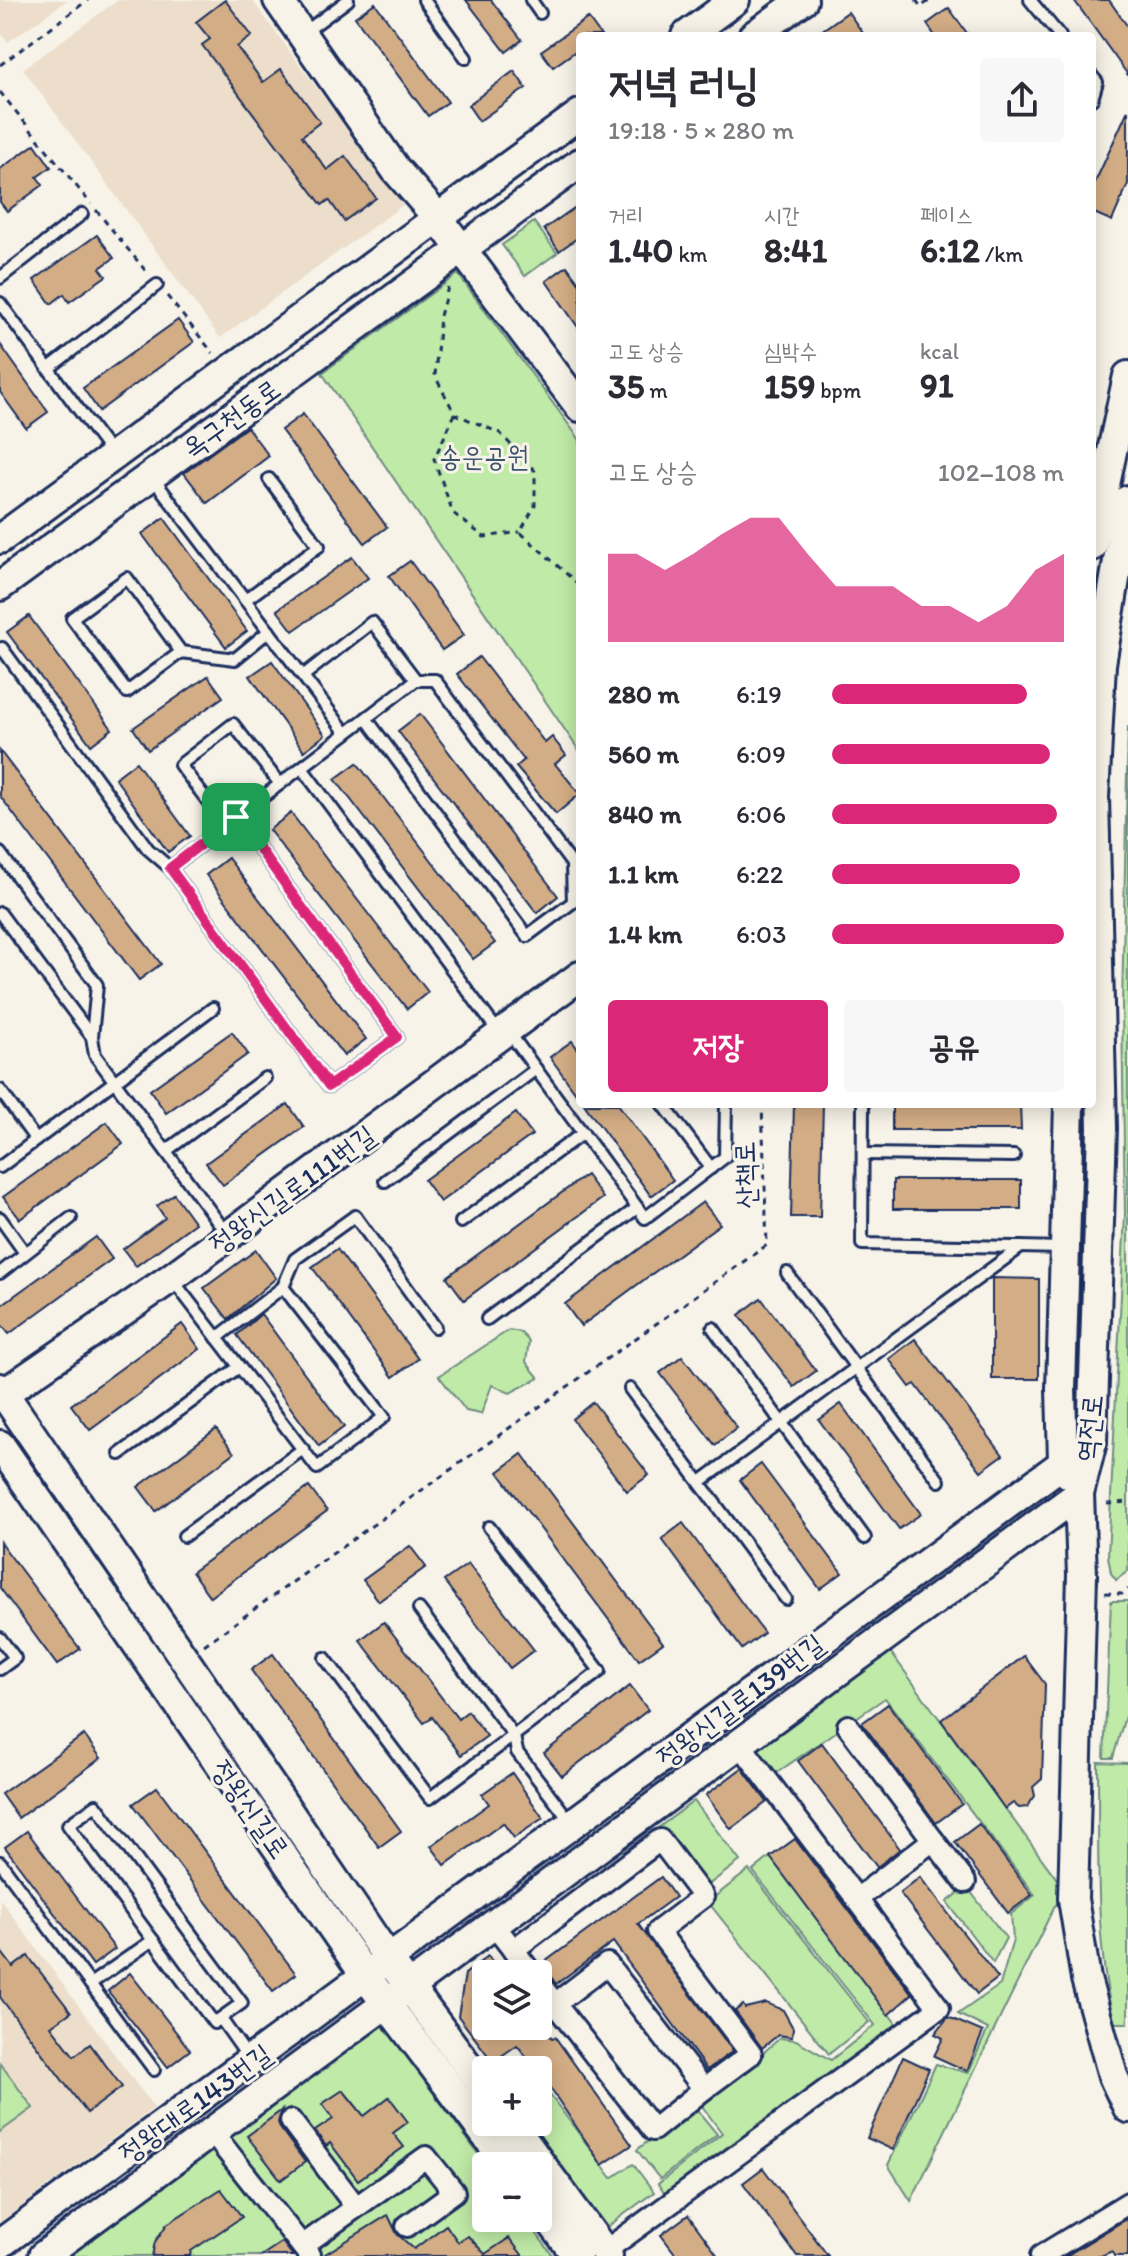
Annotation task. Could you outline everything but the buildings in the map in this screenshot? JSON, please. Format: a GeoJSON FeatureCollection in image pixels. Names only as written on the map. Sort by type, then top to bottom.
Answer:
{"type":"FeatureCollection","features":[{"type":"Feature","properties":{"kind":"street"},"geometry":{"type":"LineString","coordinates":[[278,0],[396,170],[438,218],[455,254],[576,402]]}},
{"type":"Feature","properties":{"kind":"street"},"geometry":{"type":"LineString","coordinates":[[691,32],[735,0]]}},
{"type":"Feature","properties":{"kind":"street"},"geometry":{"type":"LineString","coordinates":[[759,32],[803,0]]}},
{"type":"Feature","properties":{"kind":"street","name":"옥구천동로"},"geometry":{"type":"LineString","coordinates":[[0,539],[576,117]]}},
{"type":"Feature","properties":{"kind":"street","name":"옥구천동로"},"geometry":{"type":"LineString","coordinates":[[0,586],[576,166]]}},
{"type":"Feature","properties":{"kind":"street"},"geometry":{"type":"LineString","coordinates":[[1096,527],[1128,376]]}},
{"type":"Feature","properties":{"kind":"street","name":"역전로"},"geometry":{"type":"LineString","coordinates":[[1096,759],[1101,664],[1128,500]]}},
{"type":"Feature","properties":{"kind":"street","name":"역전로"},"geometry":{"type":"LineString","coordinates":[[1096,880],[1102,1128],[1092,1442],[1079,1494],[1082,1575],[1073,1899],[1086,1979],[1113,2076],[1128,2108]]}},
{"type":"Feature","properties":{"kind":"street","name":"정왕신길로111번길"},"geometry":{"type":"LineString","coordinates":[[1,1393],[171,1278],[576,979]]}},
{"type":"Feature","properties":{"kind":"street","name":"역전로"},"geometry":{"type":"LineString","coordinates":[[1069,1108],[1063,1460],[1079,1494]]}},
{"type":"Feature","properties":{"kind":"street","name":"정왕신길로"},"geometry":{"type":"LineString","coordinates":[[1,1393],[186,1658],[390,1961],[472,2071]]}},
{"type":"Feature","properties":{"kind":"street","name":"정왕신길로139번길"},"geometry":{"type":"LineString","coordinates":[[390,1961],[1063,1460],[1092,1442]]}},
{"type":"Feature","properties":{"kind":"street","name":"정왕신길로"},"geometry":{"type":"LineString","coordinates":[[0,1445],[367,1978],[498,2152]]}},
{"type":"Feature","properties":{"kind":"street","name":"정왕신길로139번길"},"geometry":{"type":"LineString","coordinates":[[410,1987],[1079,1494]]}},
{"type":"Feature","properties":{"kind":"street"},"geometry":{"type":"LineString","coordinates":[[848,1726],[965,1882]]}},
{"type":"Feature","properties":{"kind":"street"},"geometry":{"type":"LineString","coordinates":[[597,2254],[939,2008],[740,1744]]}},
{"type":"Feature","properties":{"kind":"street"},"geometry":{"type":"LineString","coordinates":[[513,1950],[660,1840],[703,1897],[658,1931],[751,2054],[653,2130],[552,2000]]}},
{"type":"Feature","properties":{"kind":"street"},"geometry":{"type":"LineString","coordinates":[[857,1899],[933,1840]]}},
{"type":"Feature","properties":{"kind":"street"},"geometry":{"type":"LineString","coordinates":[[494,1925],[521,1960]]}},
{"type":"Feature","properties":{"kind":"street","name":"정왕대로143번길"},"geometry":{"type":"LineString","coordinates":[[0,2244],[390,1961]]}},
{"type":"Feature","properties":{"kind":"street"},"geometry":{"type":"LineString","coordinates":[[555,2004],[607,1964],[704,2089]]}},
{"type":"Feature","properties":{"kind":"street","name":"정왕대로143번길"},"geometry":{"type":"LineString","coordinates":[[43,2256],[410,1987]]}},
{"type":"Feature","properties":{"kind":"street"},"geometry":{"type":"LineString","coordinates":[[291,2121],[356,2207]]}},
{"type":"Feature","properties":{"kind":"street"},"geometry":{"type":"LineString","coordinates":[[212,2132],[306,2251],[356,2207],[426,2157],[454,2192],[407,2226]]}},
{"type":"Feature","properties":{"kind":"street"},"geometry":{"type":"LineString","coordinates":[[519,2136],[597,2254]]}},
{"type":"Feature","properties":{"kind":"street"},"geometry":{"type":"LineString","coordinates":[[1041,2256],[1128,2203]]}},
{"type":"Feature","properties":{"kind":"street"},"geometry":{"type":"LineString","coordinates":[[552,2216],[597,2254]]}},
{"type":"Feature","properties":{"kind":"lane"},"geometry":{"type":"LineString","coordinates":[[303,33],[348,0]]}},
{"type":"Feature","properties":{"kind":"lane"},"geometry":{"type":"LineString","coordinates":[[424,0],[466,58]]}},
{"type":"Feature","properties":{"kind":"lane"},"geometry":{"type":"LineString","coordinates":[[531,0],[540,13]]}},
{"type":"Feature","properties":{"kind":"lane"},"geometry":{"type":"LineString","coordinates":[[1030,0],[1057,32]]}},
{"type":"Feature","properties":{"kind":"lane"},"geometry":{"type":"LineString","coordinates":[[0,278],[82,214]]}},
{"type":"Feature","properties":{"kind":"lane"},"geometry":{"type":"LineString","coordinates":[[48,369],[157,285]]}},
{"type":"Feature","properties":{"kind":"lane"},"geometry":{"type":"LineString","coordinates":[[0,303],[113,456]]}},
{"type":"Feature","properties":{"kind":"lane"},"geometry":{"type":"LineString","coordinates":[[151,476],[346,733]]}},
{"type":"Feature","properties":{"kind":"lane"},"geometry":{"type":"LineString","coordinates":[[245,600],[319,546],[269,479]]}},
{"type":"Feature","properties":{"kind":"lane"},"geometry":{"type":"LineString","coordinates":[[181,652],[127,578],[72,618],[127,692],[181,652],[235,659],[269,631]]}},
{"type":"Feature","properties":{"kind":"lane"},"geometry":{"type":"LineString","coordinates":[[303,676],[372,622],[416,680]]}},
{"type":"Feature","properties":{"kind":"lane"},"geometry":{"type":"LineString","coordinates":[[2,648],[148,849],[170,868],[329,1086],[397,1037],[236,817]]}},
{"type":"Feature","properties":{"kind":"lane"},"geometry":{"type":"LineString","coordinates":[[170,868],[302,768],[346,733],[416,680],[435,680],[572,864],[573,902],[527,936],[366,718]]}},
{"type":"Feature","properties":{"kind":"lane"},"geometry":{"type":"LineString","coordinates":[[226,825],[180,765],[233,724],[280,784]]}},
{"type":"Feature","properties":{"kind":"lane"},"geometry":{"type":"LineString","coordinates":[[302,768],[536,1069],[645,1218],[725,1157],[726,1108]]}},
{"type":"Feature","properties":{"kind":"lane"},"geometry":{"type":"LineString","coordinates":[[0,853],[97,985],[92,1037],[95,1055],[228,1236]]}},
{"type":"Feature","properties":{"kind":"lane"},"geometry":{"type":"LineString","coordinates":[[0,913],[92,1037]]}},
{"type":"Feature","properties":{"kind":"lane"},"geometry":{"type":"LineString","coordinates":[[0,1167],[213,1008]]}},
{"type":"Feature","properties":{"kind":"lane"},"geometry":{"type":"LineString","coordinates":[[385,1181],[536,1069]]}},
{"type":"Feature","properties":{"kind":"lane"},"geometry":{"type":"LineString","coordinates":[[166,1151],[265,1078]]}},
{"type":"Feature","properties":{"kind":"lane"},"geometry":{"type":"LineString","coordinates":[[0,1090],[36,1140]]}},
{"type":"Feature","properties":{"kind":"lane"},"geometry":{"type":"LineString","coordinates":[[666,1108],[711,1168]]}},
{"type":"Feature","properties":{"kind":"lane"},"geometry":{"type":"LineString","coordinates":[[863,1108],[862,1244],[1065,1248]]}},
{"type":"Feature","properties":{"kind":"lane"},"geometry":{"type":"LineString","coordinates":[[461,1222],[583,1133]]}},
{"type":"Feature","properties":{"kind":"lane"},"geometry":{"type":"LineString","coordinates":[[863,1154],[1014,1156]]}},
{"type":"Feature","properties":{"kind":"lane"},"geometry":{"type":"LineString","coordinates":[[487,1319],[637,1208]]}},
{"type":"Feature","properties":{"kind":"lane"},"geometry":{"type":"LineString","coordinates":[[217,1338],[283,1287],[295,1259],[355,1216],[435,1327]]}},
{"type":"Feature","properties":{"kind":"lane"},"geometry":{"type":"LineString","coordinates":[[0,1218],[25,1253]]}},
{"type":"Feature","properties":{"kind":"lane"},"geometry":{"type":"LineString","coordinates":[[0,1273],[71,1218]]}},
{"type":"Feature","properties":{"kind":"lane"},"geometry":{"type":"LineString","coordinates":[[700,1482],[1021,1247]]}},
{"type":"Feature","properties":{"kind":"lane"},"geometry":{"type":"LineString","coordinates":[[787,1273],[939,1481]]}},
{"type":"Feature","properties":{"kind":"lane"},"geometry":{"type":"LineString","coordinates":[[171,1278],[317,1468],[384,1417],[283,1287]]}},
{"type":"Feature","properties":{"kind":"lane"},"geometry":{"type":"LineString","coordinates":[[713,1328],[865,1538]]}},
{"type":"Feature","properties":{"kind":"lane"},"geometry":{"type":"LineString","coordinates":[[120,1454],[239,1367]]}},
{"type":"Feature","properties":{"kind":"lane"},"geometry":{"type":"LineString","coordinates":[[630,1389],[786,1599]]}},
{"type":"Feature","properties":{"kind":"lane"},"geometry":{"type":"LineString","coordinates":[[184,1536],[303,1449]]}},
{"type":"Feature","properties":{"kind":"lane"},"geometry":{"type":"LineString","coordinates":[[325,1658],[430,1798],[600,1671],[489,1527]]}},
{"type":"Feature","properties":{"kind":"lane"},"geometry":{"type":"LineString","coordinates":[[419,1609],[514,1736],[517,1752],[573,1825]]}},
{"type":"Feature","properties":{"kind":"lane"},"geometry":{"type":"LineString","coordinates":[[0,1638],[15,1658],[0,1669]]}},
{"type":"Feature","properties":{"kind":"lane"},"geometry":{"type":"LineString","coordinates":[[96,1805],[242,2003],[214,2023],[153,1940],[68,1825],[96,1805]]}},
{"type":"Feature","properties":{"kind":"lane"},"geometry":{"type":"LineString","coordinates":[[0,1862],[154,2070]]}},
{"type":"Feature","properties":{"kind":"lane"},"geometry":{"type":"LineString","coordinates":[[90,1984],[153,1940]]}},
{"type":"Feature","properties":{"kind":"lane"},"geometry":{"type":"LineString","coordinates":[[221,2019],[251,2062]]}},
{"type":"Feature","properties":{"kind":"path"},"geometry":{"type":"LineString","coordinates":[[0,65],[88,0]]}},
{"type":"Feature","properties":{"kind":"path"},"geometry":{"type":"LineString","coordinates":[[916,0],[921,7],[930,0]]}},
{"type":"Feature","properties":{"kind":"path"},"geometry":{"type":"LineString","coordinates":[[0,92],[213,353]]}},
{"type":"Feature","properties":{"kind":"path"},"geometry":{"type":"LineString","coordinates":[[455,254],[440,316],[435,376],[455,414],[500,433],[535,471],[535,506],[520,532]]}},
{"type":"Feature","properties":{"kind":"path"},"geometry":{"type":"LineString","coordinates":[[455,414],[434,459],[453,513],[484,537],[520,532],[576,582]]}},
{"type":"Feature","properties":{"kind":"path","name":"산책로"},"geometry":{"type":"LineString","coordinates":[[186,1658],[767,1245],[762,1108]]}},
{"type":"Feature","properties":{"kind":"path"},"geometry":{"type":"LineString","coordinates":[[1107,1504],[1128,1502]]}},
{"type":"Feature","properties":{"kind":"shaded area"},"geometry":{"type":"Polygon","coordinates":[[[0,0],[67,0],[8,42],[0,31],[0,0]]]}},
{"type":"Feature","properties":{"kind":"shaded area"},"geometry":{"type":"Polygon","coordinates":[[[118,0],[252,0],[403,205],[220,338],[23,69],[118,0]]]}},
{"type":"Feature","properties":{"kind":"shaded area"},"geometry":{"type":"Polygon","coordinates":[[[0,1899],[154,2108],[0,2222],[0,1899]]]}},
{"type":"Feature","properties":{"kind":"green space"},"geometry":{"type":"Polygon","coordinates":[[[534,222],[557,253],[525,276],[502,245],[534,222]]]}},
{"type":"Feature","properties":{"kind":"green space","name":"송운공원"},"geometry":{"type":"Polygon","coordinates":[[[458,274],[576,435],[576,746],[322,373],[458,274]]]}},
{"type":"Feature","properties":{"kind":"green space"},"geometry":{"type":"Polygon","coordinates":[[[1128,726],[1128,1571],[1116,1580],[1111,1573],[1108,1556],[1125,1215],[1122,1007],[1128,726]]]}},
{"type":"Feature","properties":{"kind":"green space"},"geometry":{"type":"Polygon","coordinates":[[[509,1330],[520,1332],[529,1341],[526,1362],[539,1378],[510,1393],[492,1385],[481,1414],[466,1411],[439,1376],[509,1330]]]}},
{"type":"Feature","properties":{"kind":"green space"},"geometry":{"type":"Polygon","coordinates":[[[1111,1601],[1128,1601],[1128,1706],[1113,1758],[1104,1758],[1111,1601]]]}},
{"type":"Feature","properties":{"kind":"green space"},"geometry":{"type":"Polygon","coordinates":[[[889,1650],[1067,1893],[1054,1907],[911,2201],[888,2165],[936,2064],[968,2073],[988,2029],[958,2014],[1000,1985],[1013,1940],[1011,1914],[1035,1895],[885,1698],[769,1778],[752,1754],[889,1650]]]}},
{"type":"Feature","properties":{"kind":"green space"},"geometry":{"type":"Polygon","coordinates":[[[1098,1762],[1128,1763],[1128,2023],[1114,2023],[1103,1959],[1098,1762]]]}},
{"type":"Feature","properties":{"kind":"green space"},"geometry":{"type":"Polygon","coordinates":[[[694,1801],[740,1861],[704,1888],[658,1828],[694,1801]]]}},
{"type":"Feature","properties":{"kind":"green space"},"geometry":{"type":"Polygon","coordinates":[[[770,1857],[904,2034],[671,2203],[658,2184],[722,2133],[702,2106],[780,2038],[796,2040],[831,2060],[875,2025],[753,1871],[770,1857]]]}},
{"type":"Feature","properties":{"kind":"green space"},"geometry":{"type":"Polygon","coordinates":[[[749,1870],[869,2022],[829,2054],[708,1902],[749,1870]]]}},
{"type":"Feature","properties":{"kind":"green space"},"geometry":{"type":"Polygon","coordinates":[[[967,1887],[1006,1938],[993,1963],[947,1902],[967,1887]]]}},
{"type":"Feature","properties":{"kind":"green space"},"geometry":{"type":"Polygon","coordinates":[[[381,2021],[477,2152],[472,2152],[472,2232],[535,2232],[553,2256],[65,2256],[381,2021]]]}},
{"type":"Feature","properties":{"kind":"green space"},"geometry":{"type":"Polygon","coordinates":[[[0,2063],[33,2108],[0,2132],[0,2063]]]}},
{"type":"Feature","properties":{"kind":"green space"},"geometry":{"type":"Polygon","coordinates":[[[552,2098],[612,2178],[633,2164],[654,2192],[607,2227],[539,2136],[552,2136],[552,2098]]]}},
{"type":"Feature","properties":{"kind":"green space"},"geometry":{"type":"Polygon","coordinates":[[[693,2105],[717,2134],[660,2179],[637,2150],[693,2105]]]}},
{"type":"Feature","properties":{"kind":"route"},"geometry":{"type":"LineString","coordinates":[[236,817],[397,1037],[329,1086],[170,868],[236,817]]}}]}
